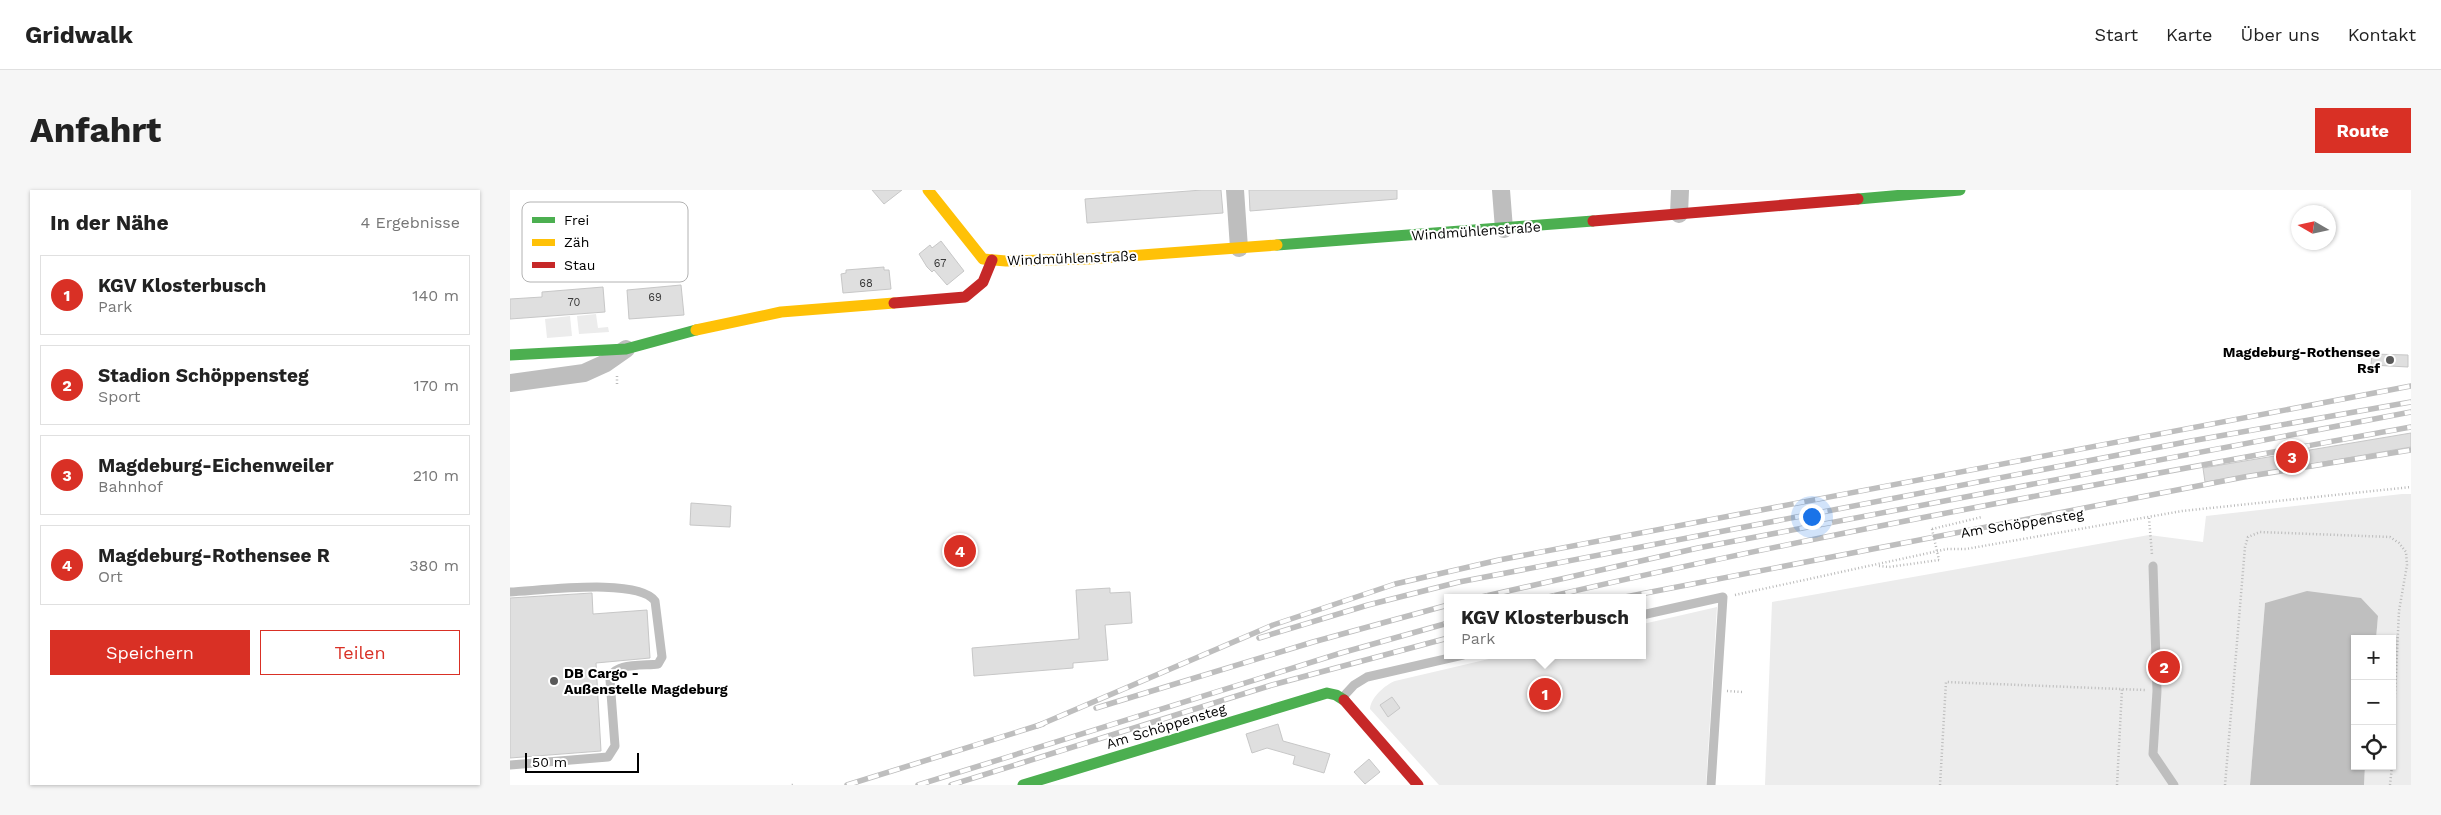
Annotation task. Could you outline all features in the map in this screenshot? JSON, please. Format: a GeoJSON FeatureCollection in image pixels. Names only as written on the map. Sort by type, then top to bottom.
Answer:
{"type":"FeatureCollection","features":[{"type":"Feature","properties":{"kind":"street","name":"Windmühlenstraße"},"geometry":{"type":"LineString","coordinates":[[928,190],[976,252],[983,258],[992,260],[1088,259],[1504,229],[1960,190]]}},
{"type":"Feature","properties":{"kind":"street"},"geometry":{"type":"LineString","coordinates":[[1235,190],[1239,248]]}},
{"type":"Feature","properties":{"kind":"street"},"geometry":{"type":"LineString","coordinates":[[1501,190],[1504,229]]}},
{"type":"Feature","properties":{"kind":"street"},"geometry":{"type":"LineString","coordinates":[[1679,214],[1680,190]]}},
{"type":"Feature","properties":{"kind":"street","name":"Windmühlenstraße"},"geometry":{"type":"LineString","coordinates":[[510,355],[626,349],[726,322],[781,312],[965,297],[981,286],[989,271],[992,260]]}},
{"type":"Feature","properties":{"kind":"street","name":"Windmühlenstraße"},"geometry":{"type":"LineString","coordinates":[[510,383],[584,373],[606,363],[626,349]]}},
{"type":"Feature","properties":{"kind":"street","name":"Am Schöppensteg"},"geometry":{"type":"LineString","coordinates":[[1023,785],[1318,695],[1333,694],[1342,698]]}},
{"type":"Feature","properties":{"kind":"street"},"geometry":{"type":"LineString","coordinates":[[1342,698],[1418,785]]}},
{"type":"Feature","properties":{"kind":"lane"},"geometry":{"type":"LineString","coordinates":[[2153,566],[2157,691],[2153,754],[2174,785]]}},
{"type":"Feature","properties":{"kind":"lane"},"geometry":{"type":"LineString","coordinates":[[510,592],[614,587],[646,594],[655,601],[662,657],[658,664],[619,668],[610,676],[615,746],[608,757],[510,765]]}},
{"type":"Feature","properties":{"kind":"lane"},"geometry":{"type":"LineString","coordinates":[[1646,614],[1723,597],[1711,785]]}},
{"type":"Feature","properties":{"kind":"lane"},"geometry":{"type":"LineString","coordinates":[[1342,698],[1354,685],[1367,677],[1446,659]]}},
{"type":"Feature","properties":{"kind":"path","name":"Am Schöppensteg"},"geometry":{"type":"LineString","coordinates":[[1723,597],[1947,549],[1966,549],[2182,511],[2411,487]]}},
{"type":"Feature","properties":{"kind":"path"},"geometry":{"type":"LineString","coordinates":[[1875,565],[1889,567],[1939,560],[1932,529],[1982,517]]}},
{"type":"Feature","properties":{"kind":"path"},"geometry":{"type":"LineString","coordinates":[[2149,517],[2153,566]]}},
{"type":"Feature","properties":{"kind":"path"},"geometry":{"type":"LineString","coordinates":[[2225,785],[2244,554],[2248,537],[2256,533],[2390,537],[2399,543],[2406,552],[2407,566],[2399,611],[2394,725]]}},
{"type":"Feature","properties":{"kind":"path"},"geometry":{"type":"LineString","coordinates":[[951,551],[950,544],[960,544]]}},
{"type":"Feature","properties":{"kind":"path"},"geometry":{"type":"LineString","coordinates":[[1940,785],[1946,682],[2157,691]]}},
{"type":"Feature","properties":{"kind":"path"},"geometry":{"type":"LineString","coordinates":[[2117,785],[2122,689]]}},
{"type":"Feature","properties":{"kind":"path"},"geometry":{"type":"LineString","coordinates":[[2390,785],[2392,770]]}},
{"type":"Feature","properties":{"kind":"shaded area"},"geometry":{"type":"Polygon","coordinates":[[[596,314],[598,328],[608,327],[609,332],[579,334],[577,316],[596,314]]]}},
{"type":"Feature","properties":{"kind":"shaded area"},"geometry":{"type":"Polygon","coordinates":[[[570,316],[572,336],[547,338],[545,319],[570,316]]]}},
{"type":"Feature","properties":{"kind":"shaded area"},"geometry":{"type":"Polygon","coordinates":[[[2411,494],[2411,785],[2364,785],[2365,770],[2396,770],[2396,635],[2376,635],[2378,616],[2265,603],[2250,785],[1765,785],[1772,602],[2149,535],[2203,542],[2206,516],[2411,494]]]}},
{"type":"Feature","properties":{"kind":"shaded area"},"geometry":{"type":"Polygon","coordinates":[[[2307,591],[2361,598],[2378,616],[2376,635],[2351,635],[2351,770],[2365,770],[2364,785],[2250,785],[2265,603],[2307,591]]]}},
{"type":"Feature","properties":{"kind":"shaded area"},"geometry":{"type":"Polygon","coordinates":[[[1717,607],[1706,785],[1439,785],[1370,709],[1373,700],[1379,692],[1395,681],[1489,659],[1646,659],[1646,623],[1717,607]]]}},
{"type":"Feature","properties":{"kind":"building"},"geometry":{"type":"Polygon","coordinates":[[[872,190],[902,190],[884,204],[872,190]]]}},
{"type":"Feature","properties":{"kind":"building"},"geometry":{"type":"Polygon","coordinates":[[[1221,190],[1223,213],[1087,223],[1085,199],[1221,190]]]}},
{"type":"Feature","properties":{"kind":"building"},"geometry":{"type":"Polygon","coordinates":[[[1249,190],[1397,190],[1397,199],[1250,211],[1249,190]]]}},
{"type":"Feature","properties":{"kind":"building"},"geometry":{"type":"Polygon","coordinates":[[[941,241],[964,271],[947,285],[934,270],[932,272],[927,267],[919,254],[930,245],[932,248],[941,241]]]}},
{"type":"Feature","properties":{"kind":"building"},"geometry":{"type":"Polygon","coordinates":[[[884,267],[884,270],[889,270],[891,289],[843,293],[841,274],[846,273],[846,270],[884,267]]]}},
{"type":"Feature","properties":{"kind":"building"},"geometry":{"type":"Polygon","coordinates":[[[681,285],[684,315],[629,319],[627,290],[681,285]]]}},
{"type":"Feature","properties":{"kind":"building"},"geometry":{"type":"Polygon","coordinates":[[[603,287],[605,312],[510,319],[510,299],[542,297],[542,292],[603,287]]]}},
{"type":"Feature","properties":{"kind":"building","name":"Magdeburg-Rothensee Rsf"},"geometry":{"type":"Polygon","coordinates":[[[2372,354],[2408,355],[2408,367],[2371,365],[2372,354]]]}},
{"type":"Feature","properties":{"kind":"building"},"geometry":{"type":"Polygon","coordinates":[[[2411,433],[2411,447],[2205,482],[2203,468],[2411,433]]]}},
{"type":"Feature","properties":{"kind":"building"},"geometry":{"type":"Polygon","coordinates":[[[691,503],[731,506],[730,527],[690,525],[691,503]]]}},
{"type":"Feature","properties":{"kind":"building"},"geometry":{"type":"Polygon","coordinates":[[[951,545],[968,545],[968,556],[952,557],[951,545]]]}},
{"type":"Feature","properties":{"kind":"building"},"geometry":{"type":"Polygon","coordinates":[[[1110,588],[1110,593],[1130,592],[1132,623],[1105,625],[1108,660],[1073,663],[1073,668],[974,676],[972,648],[1079,639],[1076,590],[1110,588]]]}},
{"type":"Feature","properties":{"kind":"building","name":"DB Cargo - Außenstelle Magdeburg"},"geometry":{"type":"Polygon","coordinates":[[[592,593],[593,614],[647,610],[650,658],[596,663],[601,751],[510,758],[510,598],[592,593]]]}},
{"type":"Feature","properties":{"kind":"building"},"geometry":{"type":"Polygon","coordinates":[[[1392,697],[1400,708],[1388,717],[1380,705],[1392,697]]]}},
{"type":"Feature","properties":{"kind":"building"},"geometry":{"type":"Polygon","coordinates":[[[1278,724],[1283,741],[1330,754],[1324,773],[1293,764],[1295,756],[1267,748],[1252,753],[1246,734],[1278,724]]]}},
{"type":"Feature","properties":{"kind":"building"},"geometry":{"type":"Polygon","coordinates":[[[1369,759],[1380,772],[1365,784],[1354,772],[1369,759]]]}},
{"type":"Feature","properties":{"kind":"railway"},"geometry":{"type":"LineString","coordinates":[[1037,726],[1273,625],[1395,584],[1499,560],[2411,386]]}},
{"type":"Feature","properties":{"kind":"railway"},"geometry":{"type":"LineString","coordinates":[[1259,638],[1368,605],[1459,582],[2191,441],[2411,402]]}},
{"type":"Feature","properties":{"kind":"railway"},"geometry":{"type":"LineString","coordinates":[[1495,594],[1698,548],[2411,412]]}},
{"type":"Feature","properties":{"kind":"railway"},"geometry":{"type":"LineString","coordinates":[[1562,594],[1868,528],[2411,427]]}},
{"type":"Feature","properties":{"kind":"railway"},"geometry":{"type":"LineString","coordinates":[[1641,594],[2244,477],[2411,450]]}},
{"type":"Feature","properties":{"kind":"railway"},"geometry":{"type":"LineString","coordinates":[[1096,708],[1313,642],[1444,606]]}},
{"type":"Feature","properties":{"kind":"railway"},"geometry":{"type":"LineString","coordinates":[[918,785],[1341,653],[1444,624]]}},
{"type":"Feature","properties":{"kind":"railway"},"geometry":{"type":"LineString","coordinates":[[951,785],[1272,685],[1444,639]]}},
{"type":"Feature","properties":{"kind":"railway"},"geometry":{"type":"LineString","coordinates":[[847,785],[1043,724]]}},
{"type":"Feature","properties":{"kind":"traffic: fast"},"geometry":{"type":"LineString","coordinates":[[1858,199],[1960,190]]}},
{"type":"Feature","properties":{"kind":"traffic: fast"},"geometry":{"type":"LineString","coordinates":[[1277,245],[1593,221]]}},
{"type":"Feature","properties":{"kind":"traffic: fast"},"geometry":{"type":"LineString","coordinates":[[510,355],[626,349],[696,330]]}},
{"type":"Feature","properties":{"kind":"traffic: fast"},"geometry":{"type":"LineString","coordinates":[[1023,785],[1327,693],[1336,695],[1344,700]]}},
{"type":"Feature","properties":{"kind":"traffic: slow"},"geometry":{"type":"LineString","coordinates":[[928,190],[983,259],[1006,261],[1088,259],[1277,245]]}},
{"type":"Feature","properties":{"kind":"traffic: slow"},"geometry":{"type":"LineString","coordinates":[[696,330],[781,312],[894,303]]}},
{"type":"Feature","properties":{"kind":"traffic: jam"},"geometry":{"type":"LineString","coordinates":[[1593,221],[1858,199]]}},
{"type":"Feature","properties":{"kind":"traffic: jam"},"geometry":{"type":"LineString","coordinates":[[894,303],[965,297],[983,282],[992,260]]}},
{"type":"Feature","properties":{"kind":"traffic: jam"},"geometry":{"type":"LineString","coordinates":[[1344,700],[1418,785]]}},
{"type":"Feature","properties":{"kind":"place","name":"Magdeburg-Rothensee Rsf"},"geometry":{"type":"Point","coordinates":[2390,360]}},
{"type":"Feature","properties":{"kind":"place","name":"Magdeburg-Eichenweiler"},"geometry":{"type":"Point","coordinates":[2292,457]}},
{"type":"Feature","properties":{"kind":"place","name":"Magdeburg-Rothensee R"},"geometry":{"type":"Point","coordinates":[960,551]}},
{"type":"Feature","properties":{"kind":"place","name":"Stadion Schöppensteg"},"geometry":{"type":"Point","coordinates":[2164,667]}},
{"type":"Feature","properties":{"kind":"place","name":"DB Cargo - Außenstelle Magdeburg"},"geometry":{"type":"Point","coordinates":[554,681]}},
{"type":"Feature","properties":{"kind":"place","name":"KGV Klosterbusch"},"geometry":{"type":"Point","coordinates":[1545,694]}}]}
